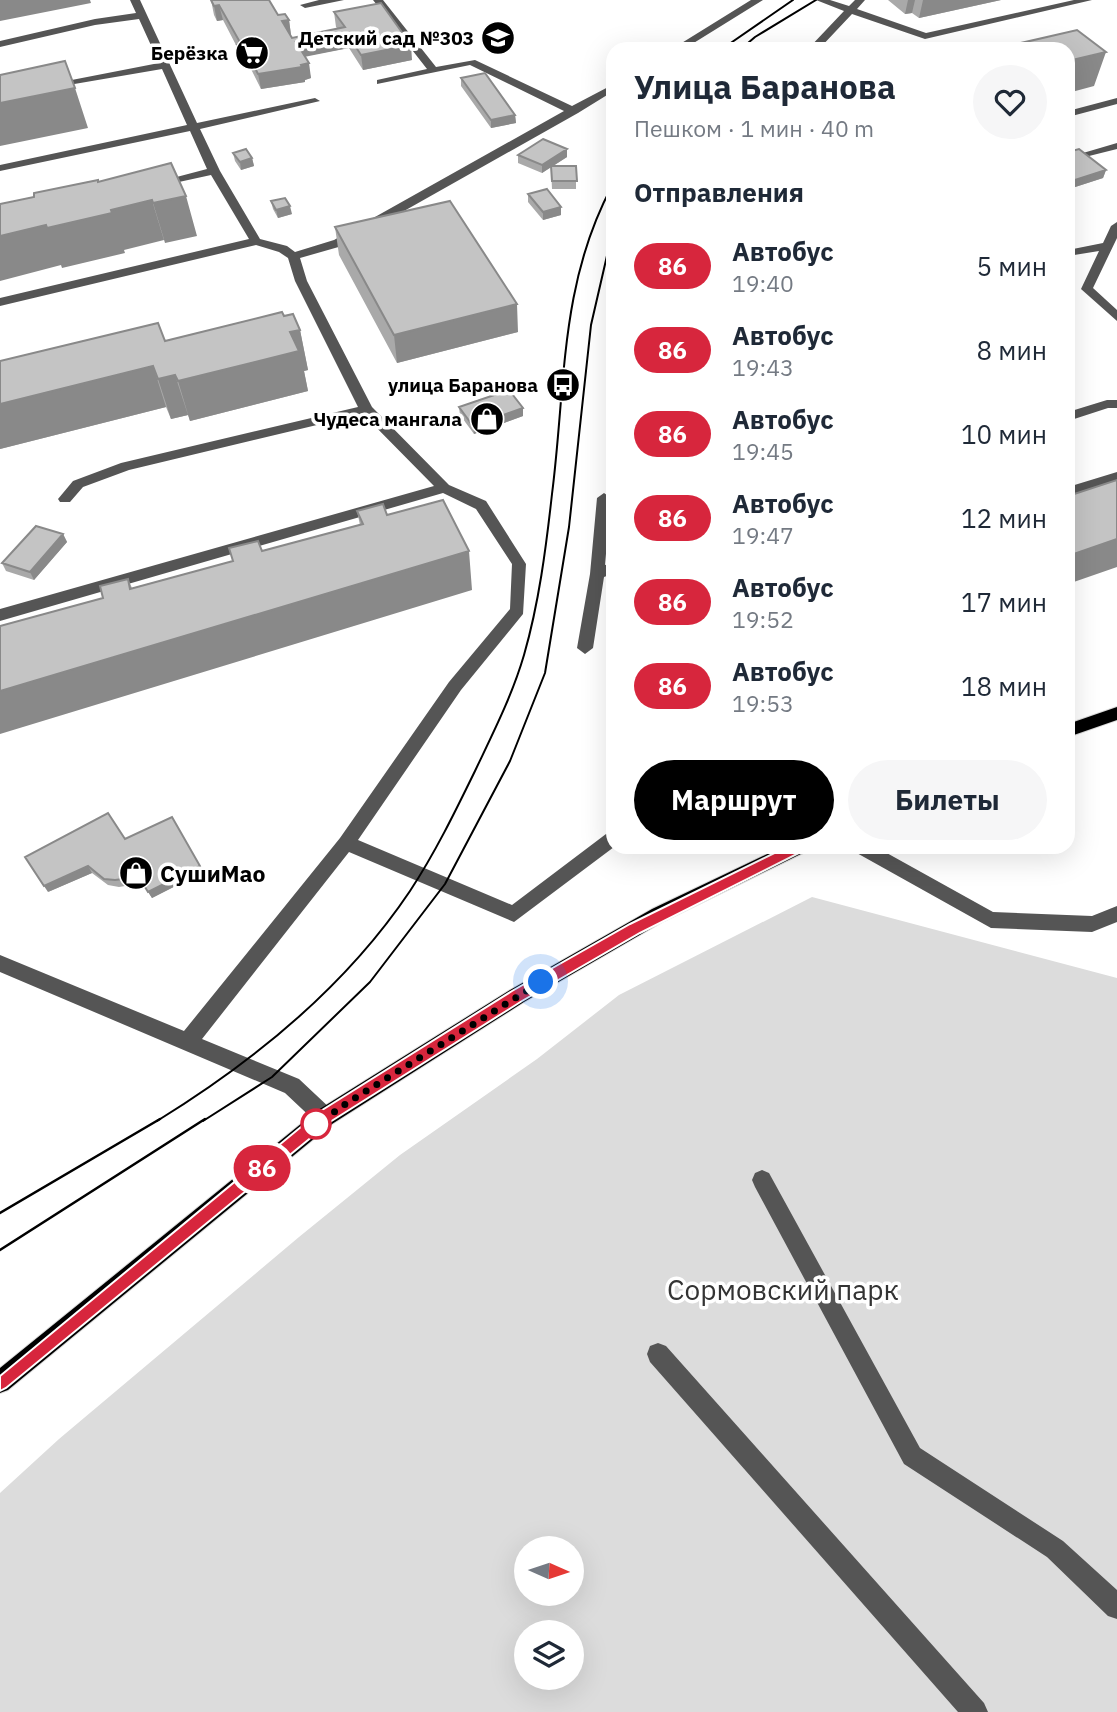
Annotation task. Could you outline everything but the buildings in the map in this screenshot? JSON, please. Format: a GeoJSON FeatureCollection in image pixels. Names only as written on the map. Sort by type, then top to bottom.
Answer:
{"type":"FeatureCollection","features":[{"type":"Feature","properties":{"kind":"main road"},"geometry":{"type":"LineString","coordinates":[[1075,729],[1117,713]]}},
{"type":"Feature","properties":{"kind":"main road"},"geometry":{"type":"LineString","coordinates":[[0,1382],[325,1117],[517,996],[635,929],[785,854]]}},
{"type":"Feature","properties":{"kind":"street"},"geometry":{"type":"LineString","coordinates":[[135,0],[214,171],[256,241]]}},
{"type":"Feature","properties":{"kind":"street"},"geometry":{"type":"LineString","coordinates":[[305,5],[340,0]]}},
{"type":"Feature","properties":{"kind":"street"},"geometry":{"type":"LineString","coordinates":[[379,0],[433,70]]}},
{"type":"Feature","properties":{"kind":"street"},"geometry":{"type":"LineString","coordinates":[[689,42],[758,0]]}},
{"type":"Feature","properties":{"kind":"street"},"geometry":{"type":"LineString","coordinates":[[821,0],[925,36],[1087,0]]}},
{"type":"Feature","properties":{"kind":"street"},"geometry":{"type":"LineString","coordinates":[[819,42],[859,0]]}},
{"type":"Feature","properties":{"kind":"street"},"geometry":{"type":"LineString","coordinates":[[0,44],[95,22],[143,15]]}},
{"type":"Feature","properties":{"kind":"street"},"geometry":{"type":"LineString","coordinates":[[381,82],[471,62],[574,111]]}},
{"type":"Feature","properties":{"kind":"street"},"geometry":{"type":"LineString","coordinates":[[41,86],[165,65]]}},
{"type":"Feature","properties":{"kind":"street"},"geometry":{"type":"LineString","coordinates":[[293,256],[338,243],[606,92]]}},
{"type":"Feature","properties":{"kind":"street"},"geometry":{"type":"LineString","coordinates":[[0,168],[315,101]]}},
{"type":"Feature","properties":{"kind":"street"},"geometry":{"type":"LineString","coordinates":[[1075,112],[1117,101]]}},
{"type":"Feature","properties":{"kind":"street"},"geometry":{"type":"LineString","coordinates":[[1089,153],[1117,146]]}},
{"type":"Feature","properties":{"kind":"street"},"geometry":{"type":"LineString","coordinates":[[147,186],[214,171]]}},
{"type":"Feature","properties":{"kind":"street"},"geometry":{"type":"LineString","coordinates":[[1117,226],[1087,289],[1117,317]]}},
{"type":"Feature","properties":{"kind":"street"},"geometry":{"type":"LineString","coordinates":[[0,302],[256,241],[283,249],[293,256],[301,281],[366,409],[444,488],[481,505],[519,564],[518,610],[456,686],[346,843],[188,1041]]}},
{"type":"Feature","properties":{"kind":"street"},"geometry":{"type":"LineString","coordinates":[[1075,252],[1107,246]]}},
{"type":"Feature","properties":{"kind":"street"},"geometry":{"type":"LineString","coordinates":[[1075,415],[1107,404],[1117,404]]}},
{"type":"Feature","properties":{"kind":"street"},"geometry":{"type":"LineString","coordinates":[[65,499],[78,484],[126,466],[366,409]]}},
{"type":"Feature","properties":{"kind":"street"},"geometry":{"type":"LineString","coordinates":[[1075,490],[1117,477]]}},
{"type":"Feature","properties":{"kind":"street"},"geometry":{"type":"LineString","coordinates":[[0,615],[444,488]]}},
{"type":"Feature","properties":{"kind":"street"},"geometry":{"type":"LineString","coordinates":[[585,648],[597,574],[604,498]]}},
{"type":"Feature","properties":{"kind":"street"},"geometry":{"type":"LineString","coordinates":[[597,574],[606,570]]}},
{"type":"Feature","properties":{"kind":"street"},"geometry":{"type":"LineString","coordinates":[[346,843],[514,914],[606,844]]}},
{"type":"Feature","properties":{"kind":"street"},"geometry":{"type":"LineString","coordinates":[[873,854],[990,920],[1092,924],[1117,914]]}},
{"type":"Feature","properties":{"kind":"street"},"geometry":{"type":"LineString","coordinates":[[0,963],[292,1086],[325,1117]]}},
{"type":"Feature","properties":{"kind":"street"},"geometry":{"type":"LineString","coordinates":[[762,1180],[912,1456],[1055,1549],[1117,1607]]}},
{"type":"Feature","properties":{"kind":"street"},"geometry":{"type":"LineString","coordinates":[[657,1354],[975,1712]]}},
{"type":"Feature","properties":{"kind":"green space","name":"Сормовский парк"},"geometry":{"type":"Polygon","coordinates":[[[812,897],[1117,978],[1117,1712],[0,1712],[0,1493],[59,1439],[400,1155],[537,1059],[619,995],[812,897]]]}},
{"type":"Feature","properties":{"kind":"tram line"},"geometry":{"type":"LineString","coordinates":[[732,42],[793,0]]}},
{"type":"Feature","properties":{"kind":"tram line"},"geometry":{"type":"LineString","coordinates":[[749,42],[816,0]]}},
{"type":"Feature","properties":{"kind":"tram line"},"geometry":{"type":"LineString","coordinates":[[157,1121],[263,1047],[328,990],[385,925],[410,891],[475,771],[508,700],[529,635],[547,535],[573,298],[582,261],[606,199]]}},
{"type":"Feature","properties":{"kind":"tram line"},"geometry":{"type":"LineString","coordinates":[[203,1121],[272,1077],[370,982],[445,884],[510,761],[545,673],[569,527],[591,325],[606,260]]}},
{"type":"Feature","properties":{"kind":"tram line"},"geometry":{"type":"LineString","coordinates":[[0,1213],[160,1119]]}},
{"type":"Feature","properties":{"kind":"tram line"},"geometry":{"type":"LineString","coordinates":[[0,1250],[205,1119]]}},
{"type":"Feature","properties":{"kind":"bus line","name":"86"},"geometry":{"type":"LineString","coordinates":[[0,1382],[325,1117],[517,996],[658,915],[784,854]]}},
{"type":"Feature","properties":{"kind":"place","name":"Детский сад №303"},"geometry":{"type":"Point","coordinates":[498,38]}},
{"type":"Feature","properties":{"kind":"place","name":"Берёзка"},"geometry":{"type":"Point","coordinates":[252,53]}},
{"type":"Feature","properties":{"kind":"place","name":"улица Баранова"},"geometry":{"type":"Point","coordinates":[563,385]}},
{"type":"Feature","properties":{"kind":"place","name":"Чудеса мангала"},"geometry":{"type":"Point","coordinates":[487,419]}},
{"type":"Feature","properties":{"kind":"place","name":"СушиМао"},"geometry":{"type":"Point","coordinates":[136,873]}},
{"type":"Feature","properties":{"kind":"route"},"geometry":{"type":"LineString","coordinates":[[316,1124],[310,1129],[541,982]]}}]}
